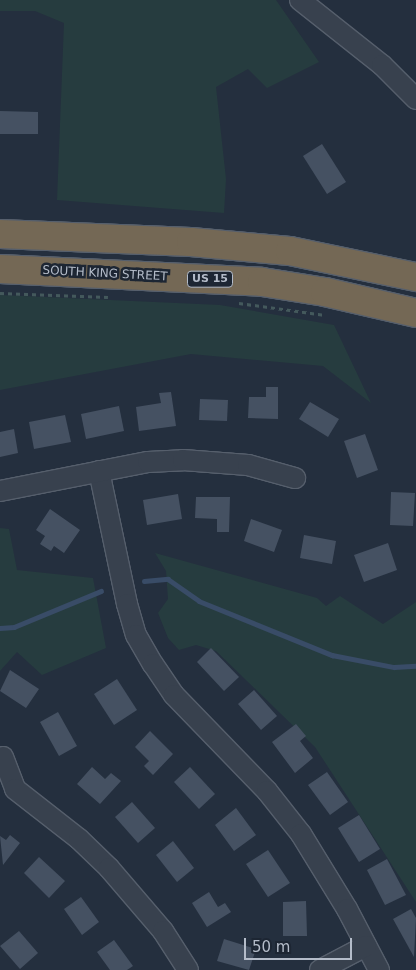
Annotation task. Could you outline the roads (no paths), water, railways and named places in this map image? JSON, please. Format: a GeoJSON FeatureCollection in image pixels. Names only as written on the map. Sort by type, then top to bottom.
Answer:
{"type":"FeatureCollection","features":[{"type":"Feature","properties":{"kind":"highway"},"geometry":{"type":"LineString","coordinates":[[0,234],[191,242],[290,251],[416,277]]}},
{"type":"Feature","properties":{"kind":"highway","name":"SOUTH KING STREET"},"geometry":{"type":"LineString","coordinates":[[0,269],[262,282],[325,292],[416,313]]}},
{"type":"Feature","properties":{"kind":"street"},"geometry":{"type":"LineString","coordinates":[[300,0],[382,65],[416,99]]}},
{"type":"Feature","properties":{"kind":"street"},"geometry":{"type":"LineString","coordinates":[[0,491],[148,462],[216,461],[248,465],[295,478]]}},
{"type":"Feature","properties":{"kind":"street"},"geometry":{"type":"LineString","coordinates":[[99,472],[127,604],[136,635],[152,664],[174,695],[267,791],[301,834],[325,871],[379,970]]}},
{"type":"Feature","properties":{"kind":"street"},"geometry":{"type":"LineString","coordinates":[[3,757],[15,788],[67,828],[109,868],[158,925],[188,970]]}},
{"type":"Feature","properties":{"kind":"street"},"geometry":{"type":"LineString","coordinates":[[320,970],[366,946]]}},
{"type":"Feature","properties":{"kind":"waterway"},"geometry":{"type":"LineString","coordinates":[[144,581],[168,579],[199,601],[332,655],[394,667],[416,666]]}},
{"type":"Feature","properties":{"kind":"waterway"},"geometry":{"type":"LineString","coordinates":[[0,628],[14,627],[101,591]]}}]}
